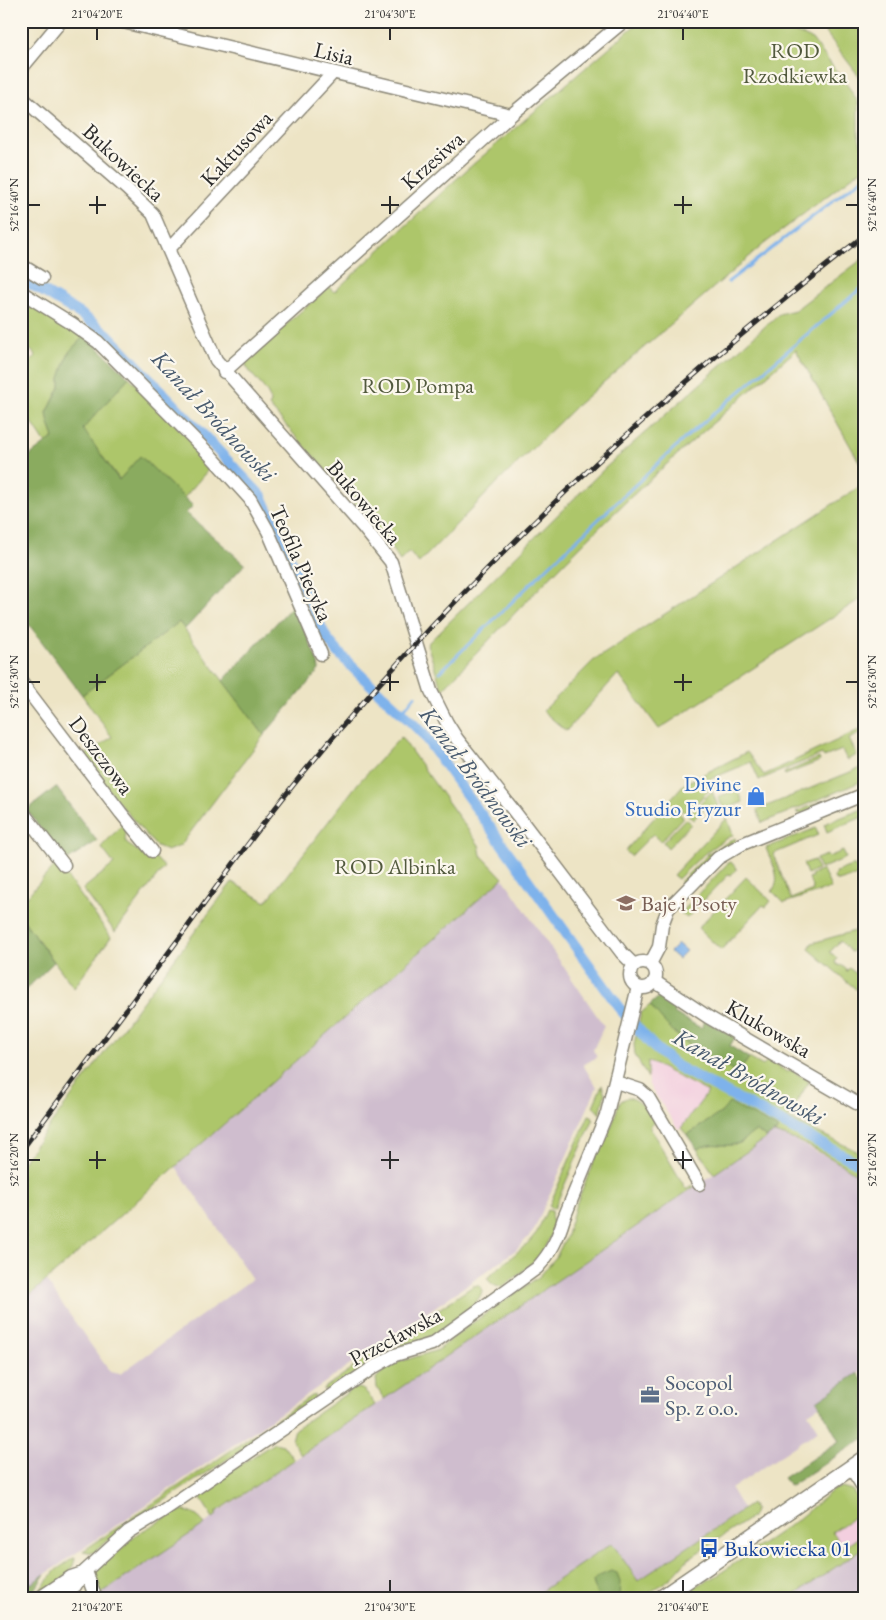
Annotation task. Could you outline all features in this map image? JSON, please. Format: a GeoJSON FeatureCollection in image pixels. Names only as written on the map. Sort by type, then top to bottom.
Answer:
{"type":"FeatureCollection","features":[{"type":"Feature","properties":{"kind":"street"},"geometry":{"type":"LineString","coordinates":[[21,69],[61,21]]}},
{"type":"Feature","properties":{"kind":"street","name":"Krzesiwa"},"geometry":{"type":"LineString","coordinates":[[224,372],[459,169],[511,115],[624,21]]}},
{"type":"Feature","properties":{"kind":"street","name":"Lisia"},"geometry":{"type":"LineString","coordinates":[[122,22],[332,74],[511,115]]}},
{"type":"Feature","properties":{"kind":"street","name":"Kaktusowa"},"geometry":{"type":"LineString","coordinates":[[169,249],[332,74]]}},
{"type":"Feature","properties":{"kind":"street","name":"Bukowiecka"},"geometry":{"type":"LineString","coordinates":[[21,98],[148,208],[158,223],[216,360],[224,372],[364,527],[390,562],[431,691],[457,739],[622,953],[634,965]]}},
{"type":"Feature","properties":{"kind":"street"},"geometry":{"type":"LineString","coordinates":[[21,265],[42,278]]}},
{"type":"Feature","properties":{"kind":"street","name":"Teofila Piecyka"},"geometry":{"type":"LineString","coordinates":[[21,292],[72,323],[98,342],[250,499],[268,531],[320,654]]}},
{"type":"Feature","properties":{"kind":"street","name":"Deszczowa"},"geometry":{"type":"LineString","coordinates":[[21,682],[121,814],[152,851]]}},
{"type":"Feature","properties":{"kind":"street"},"geometry":{"type":"LineString","coordinates":[[650,964],[658,947],[662,925],[668,909],[718,858],[742,844],[865,794]]}},
{"type":"Feature","properties":{"kind":"street"},"geometry":{"type":"LineString","coordinates":[[21,810],[64,865]]}},
{"type":"Feature","properties":{"kind":"street"},"geometry":{"type":"LineString","coordinates":[[642,962],[650,964],[655,972],[654,981],[647,987],[638,987],[630,977],[632,968],[634,965],[642,962]]}},
{"type":"Feature","properties":{"kind":"street","name":"Klukowska"},"geometry":{"type":"LineString","coordinates":[[654,981],[708,1017],[865,1108]]}},
{"type":"Feature","properties":{"kind":"street"},"geometry":{"type":"LineString","coordinates":[[638,987],[616,1082],[640,1090],[648,1097],[699,1184]]}},
{"type":"Feature","properties":{"kind":"street","name":"Przecławska"},"geometry":{"type":"LineString","coordinates":[[57,1599],[76,1586],[84,1572],[128,1532],[161,1512],[385,1360],[395,1355],[432,1344],[537,1268],[547,1257],[558,1235],[607,1113],[616,1082]]}},
{"type":"Feature","properties":{"kind":"street"},"geometry":{"type":"LineString","coordinates":[[660,1599],[865,1458]]}},
{"type":"Feature","properties":{"kind":"street"},"geometry":{"type":"LineString","coordinates":[[851,1468],[865,1490]]}},
{"type":"Feature","properties":{"kind":"street"},"geometry":{"type":"LineString","coordinates":[[84,1572],[96,1599]]}},
{"type":"Feature","properties":{"kind":"street","name":"Przecławska"},"geometry":{"type":"LineString","coordinates":[[38,1599],[71,1577],[84,1572]]}},
{"type":"Feature","properties":{"kind":"shaded area"},"geometry":{"type":"Polygon","coordinates":[[[503,878],[604,1026],[593,1050],[597,1057],[583,1065],[597,1087],[533,1232],[517,1249],[480,1276],[31,1584],[21,1569],[21,1303],[46,1281],[110,1372],[120,1374],[252,1279],[176,1167],[503,878]]]}},
{"type":"Feature","properties":{"kind":"shaded area"},"geometry":{"type":"Polygon","coordinates":[[[648,1061],[708,1093],[681,1128],[678,1129],[649,1085],[648,1061]]]}},
{"type":"Feature","properties":{"kind":"shaded area"},"geometry":{"type":"Polygon","coordinates":[[[774,1133],[785,1136],[841,1164],[865,1180],[865,1368],[817,1402],[819,1406],[808,1413],[819,1430],[731,1489],[743,1509],[638,1581],[612,1543],[530,1599],[103,1599],[101,1593],[774,1133]]]}},
{"type":"Feature","properties":{"kind":"shaded area"},"geometry":{"type":"Polygon","coordinates":[[[865,1510],[865,1533],[843,1548],[832,1532],[865,1510]]]}},
{"type":"Feature","properties":{"kind":"shaded area"},"geometry":{"type":"Polygon","coordinates":[[[865,1547],[865,1599],[789,1599],[832,1570],[865,1547]]]}},
{"type":"Feature","properties":{"kind":"green space","name":"ROD Pompa"},"geometry":{"type":"Polygon","coordinates":[[[640,21],[764,21],[765,23],[812,39],[858,102],[858,134],[861,145],[865,150],[865,167],[764,244],[576,406],[419,563],[409,552],[400,561],[378,530],[269,406],[271,403],[270,397],[250,372],[244,361],[329,287],[334,292],[463,173],[640,21]]]}},
{"type":"Feature","properties":{"kind":"green space"},"geometry":{"type":"Polygon","coordinates":[[[817,21],[865,21],[865,84],[858,75],[817,21]]]}},
{"type":"Feature","properties":{"kind":"green space"},"geometry":{"type":"Polygon","coordinates":[[[865,257],[865,472],[796,350],[609,518],[524,603],[442,690],[427,644],[604,469],[779,314],[795,310],[865,257]]]}},
{"type":"Feature","properties":{"kind":"green space"},"geometry":{"type":"Polygon","coordinates":[[[28,299],[85,335],[69,352],[60,378],[60,387],[47,413],[54,437],[46,444],[21,406],[21,371],[36,356],[21,339],[21,305],[28,299]]]}},
{"type":"Feature","properties":{"kind":"green space"},"geometry":{"type":"Polygon","coordinates":[[[85,335],[129,377],[83,429],[119,480],[140,456],[193,506],[186,513],[245,564],[185,629],[179,622],[82,695],[21,614],[21,462],[54,437],[47,413],[60,387],[60,378],[69,352],[85,335]]]}},
{"type":"Feature","properties":{"kind":"green space"},"geometry":{"type":"Polygon","coordinates":[[[129,377],[213,464],[184,498],[140,456],[120,480],[82,429],[129,377]]]}},
{"type":"Feature","properties":{"kind":"green space"},"geometry":{"type":"Polygon","coordinates":[[[865,483],[865,596],[659,729],[618,674],[566,731],[543,711],[593,661],[865,483]]]}},
{"type":"Feature","properties":{"kind":"green space"},"geometry":{"type":"Polygon","coordinates":[[[294,604],[318,663],[319,670],[264,735],[223,681],[294,604]]]}},
{"type":"Feature","properties":{"kind":"green space"},"geometry":{"type":"Polygon","coordinates":[[[179,622],[264,735],[180,846],[167,851],[155,845],[112,795],[84,756],[112,737],[82,695],[179,622]]]}},
{"type":"Feature","properties":{"kind":"green space"},"geometry":{"type":"Polygon","coordinates":[[[865,727],[865,731],[849,739],[857,755],[847,760],[842,750],[824,757],[822,754],[759,780],[751,762],[708,780],[711,788],[686,814],[682,810],[679,813],[683,817],[661,841],[653,834],[631,856],[625,851],[683,785],[688,782],[747,752],[764,775],[865,727]]]}},
{"type":"Feature","properties":{"kind":"green space","name":"ROD Albinka"},"geometry":{"type":"Polygon","coordinates":[[[401,737],[479,845],[481,855],[503,878],[21,1303],[21,1164],[232,882],[266,902],[359,782],[401,737]]]}},
{"type":"Feature","properties":{"kind":"green space"},"geometry":{"type":"Polygon","coordinates":[[[819,758],[820,761],[785,775],[784,773],[819,758]]]}},
{"type":"Feature","properties":{"kind":"green space"},"geometry":{"type":"Polygon","coordinates":[[[865,766],[865,780],[762,823],[757,810],[865,766]]]}},
{"type":"Feature","properties":{"kind":"green space"},"geometry":{"type":"Polygon","coordinates":[[[56,787],[97,841],[68,860],[53,846],[27,810],[56,787]]]}},
{"type":"Feature","properties":{"kind":"green space"},"geometry":{"type":"Polygon","coordinates":[[[738,789],[743,802],[724,810],[718,797],[738,789]]]}},
{"type":"Feature","properties":{"kind":"green space"},"geometry":{"type":"Polygon","coordinates":[[[712,791],[720,812],[716,814],[707,805],[693,820],[688,815],[712,791]]]}},
{"type":"Feature","properties":{"kind":"green space"},"geometry":{"type":"Polygon","coordinates":[[[828,799],[825,804],[801,814],[796,812],[828,799]]]}},
{"type":"Feature","properties":{"kind":"green space"},"geometry":{"type":"Polygon","coordinates":[[[865,808],[865,816],[827,832],[824,824],[865,808]]]}},
{"type":"Feature","properties":{"kind":"green space"},"geometry":{"type":"Polygon","coordinates":[[[727,818],[733,835],[710,849],[678,879],[673,875],[727,818]]]}},
{"type":"Feature","properties":{"kind":"green space"},"geometry":{"type":"Polygon","coordinates":[[[685,819],[691,824],[668,848],[663,842],[685,819]]]}},
{"type":"Feature","properties":{"kind":"green space"},"geometry":{"type":"Polygon","coordinates":[[[124,823],[127,826],[125,839],[127,844],[146,856],[153,855],[164,867],[115,932],[83,889],[114,864],[101,847],[124,823]]]}},
{"type":"Feature","properties":{"kind":"green space"},"geometry":{"type":"Polygon","coordinates":[[[816,828],[818,835],[773,854],[791,899],[813,890],[809,878],[812,877],[811,875],[823,870],[831,888],[784,903],[772,891],[775,886],[776,875],[766,848],[816,828]]]}},
{"type":"Feature","properties":{"kind":"green space"},"geometry":{"type":"Polygon","coordinates":[[[735,838],[736,841],[714,854],[683,884],[680,882],[709,853],[735,838]]]}},
{"type":"Feature","properties":{"kind":"green space"},"geometry":{"type":"Polygon","coordinates":[[[843,851],[846,858],[820,869],[816,859],[843,851]]]}},
{"type":"Feature","properties":{"kind":"green space"},"geometry":{"type":"Polygon","coordinates":[[[814,860],[818,870],[807,874],[803,864],[814,860]]]}},
{"type":"Feature","properties":{"kind":"green space"},"geometry":{"type":"Polygon","coordinates":[[[731,862],[737,869],[731,875],[729,874],[687,918],[681,913],[727,864],[731,862]]]}},
{"type":"Feature","properties":{"kind":"green space"},"geometry":{"type":"Polygon","coordinates":[[[57,863],[111,937],[74,988],[21,917],[21,903],[57,863]]]}},
{"type":"Feature","properties":{"kind":"green space"},"geometry":{"type":"Polygon","coordinates":[[[855,866],[857,875],[839,881],[835,880],[836,872],[855,866]]]}},
{"type":"Feature","properties":{"kind":"green space"},"geometry":{"type":"Polygon","coordinates":[[[746,877],[771,901],[766,907],[763,905],[721,950],[698,928],[746,877]]]}},
{"type":"Feature","properties":{"kind":"green space"},"geometry":{"type":"Polygon","coordinates":[[[21,917],[54,962],[21,994],[21,917]]]}},
{"type":"Feature","properties":{"kind":"green space"},"geometry":{"type":"Polygon","coordinates":[[[865,928],[865,948],[863,947],[857,954],[853,951],[851,952],[840,941],[830,952],[837,958],[835,963],[841,965],[847,970],[846,972],[849,968],[863,979],[860,983],[865,987],[865,997],[809,949],[812,943],[865,928]]]}},
{"type":"Feature","properties":{"kind":"green space"},"geometry":{"type":"Polygon","coordinates":[[[662,994],[678,1005],[674,1013],[701,1028],[705,1021],[735,1037],[730,1046],[749,1058],[738,1073],[696,1049],[668,1026],[650,1005],[662,994]]]}},
{"type":"Feature","properties":{"kind":"green space"},"geometry":{"type":"Polygon","coordinates":[[[650,1005],[675,1034],[738,1073],[749,1058],[763,1066],[769,1058],[779,1064],[779,1067],[788,1072],[791,1070],[809,1081],[788,1118],[865,1155],[865,1180],[833,1159],[810,1147],[774,1133],[779,1130],[722,1112],[687,1135],[681,1128],[708,1092],[648,1061],[648,1078],[635,1055],[634,1044],[641,1013],[650,1005]]]}},
{"type":"Feature","properties":{"kind":"green space"},"geometry":{"type":"Polygon","coordinates":[[[602,1085],[605,1094],[600,1114],[593,1106],[602,1085]]]}},
{"type":"Feature","properties":{"kind":"green space"},"geometry":{"type":"Polygon","coordinates":[[[628,1097],[641,1104],[655,1122],[651,1124],[650,1128],[686,1189],[692,1185],[694,1187],[384,1399],[377,1388],[376,1378],[381,1373],[399,1362],[438,1350],[468,1326],[540,1276],[556,1257],[567,1235],[575,1207],[601,1144],[612,1126],[618,1106],[621,1101],[628,1097]]]}},
{"type":"Feature","properties":{"kind":"green space"},"geometry":{"type":"Polygon","coordinates":[[[729,1103],[779,1129],[767,1138],[756,1131],[742,1142],[736,1144],[709,1145],[697,1149],[687,1135],[722,1112],[729,1103]]]}},
{"type":"Feature","properties":{"kind":"green space"},"geometry":{"type":"Polygon","coordinates":[[[589,1115],[592,1116],[593,1120],[554,1209],[549,1206],[589,1115]]]}},
{"type":"Feature","properties":{"kind":"green space"},"geometry":{"type":"Polygon","coordinates":[[[756,1131],[767,1138],[714,1174],[697,1149],[709,1145],[737,1144],[756,1131]]]}},
{"type":"Feature","properties":{"kind":"green space"},"geometry":{"type":"Polygon","coordinates":[[[547,1210],[552,1211],[551,1216],[554,1227],[540,1254],[528,1267],[504,1286],[499,1287],[492,1284],[487,1278],[528,1243],[537,1232],[547,1210]]]}},
{"type":"Feature","properties":{"kind":"green space"},"geometry":{"type":"Polygon","coordinates":[[[479,1285],[482,1290],[480,1297],[464,1314],[440,1330],[410,1345],[397,1343],[393,1340],[473,1286],[479,1285]]]}},
{"type":"Feature","properties":{"kind":"green space"},"geometry":{"type":"Polygon","coordinates":[[[385,1345],[386,1348],[379,1357],[329,1391],[323,1389],[385,1345]]]}},
{"type":"Feature","properties":{"kind":"green space"},"geometry":{"type":"Polygon","coordinates":[[[858,1373],[865,1384],[865,1441],[863,1439],[790,1486],[783,1478],[839,1441],[817,1401],[858,1373]]]}},
{"type":"Feature","properties":{"kind":"green space"},"geometry":{"type":"Polygon","coordinates":[[[358,1388],[366,1392],[375,1405],[301,1455],[292,1440],[295,1429],[353,1389],[358,1388]]]}},
{"type":"Feature","properties":{"kind":"green space"},"geometry":{"type":"Polygon","coordinates":[[[314,1394],[315,1397],[312,1404],[127,1525],[93,1553],[83,1551],[314,1394]]]}},
{"type":"Feature","properties":{"kind":"green space"},"geometry":{"type":"Polygon","coordinates":[[[274,1443],[283,1445],[294,1460],[215,1513],[217,1515],[213,1518],[201,1499],[205,1488],[274,1443]]]}},
{"type":"Feature","properties":{"kind":"green space"},"geometry":{"type":"Polygon","coordinates":[[[842,1487],[852,1490],[865,1510],[832,1532],[843,1548],[865,1533],[865,1547],[789,1599],[694,1599],[689,1589],[715,1577],[797,1520],[833,1490],[842,1487]]]}},
{"type":"Feature","properties":{"kind":"green space"},"geometry":{"type":"Polygon","coordinates":[[[751,1504],[755,1510],[753,1516],[688,1559],[672,1577],[641,1599],[619,1599],[619,1594],[593,1581],[598,1599],[567,1599],[560,1593],[552,1599],[530,1599],[612,1543],[638,1581],[751,1504]]]}},
{"type":"Feature","properties":{"kind":"green space"},"geometry":{"type":"Polygon","coordinates":[[[178,1511],[186,1511],[193,1514],[205,1524],[102,1593],[103,1599],[99,1599],[92,1575],[94,1571],[137,1534],[178,1511]]]}},
{"type":"Feature","properties":{"kind":"green space"},"geometry":{"type":"Polygon","coordinates":[[[75,1557],[70,1571],[65,1577],[53,1587],[32,1599],[56,1570],[75,1557]]]}},
{"type":"Feature","properties":{"kind":"green space"},"geometry":{"type":"Polygon","coordinates":[[[21,1569],[31,1584],[45,1574],[36,1588],[25,1599],[21,1596],[21,1569]]]}},
{"type":"Feature","properties":{"kind":"green space"},"geometry":{"type":"Polygon","coordinates":[[[611,1571],[617,1573],[620,1581],[619,1599],[598,1599],[593,1581],[597,1577],[611,1571]]]}},
{"type":"Feature","properties":{"kind":"water"},"geometry":{"type":"Polygon","coordinates":[[[678,944],[686,951],[678,959],[670,952],[678,944]]]}},
{"type":"Feature","properties":{"kind":"waterway"},"geometry":{"type":"LineString","coordinates":[[835,199],[865,177]]}},
{"type":"Feature","properties":{"kind":"waterway"},"geometry":{"type":"LineString","coordinates":[[728,282],[833,201]]}},
{"type":"Feature","properties":{"kind":"waterway","name":"Kanał Bródnowski"},"geometry":{"type":"LineString","coordinates":[[21,278],[79,313],[108,335],[262,497],[325,636],[348,662],[423,734],[622,1011],[653,1046],[676,1066],[865,1167]]}},
{"type":"Feature","properties":{"kind":"waterway"},"geometry":{"type":"LineString","coordinates":[[440,672],[684,439],[865,285]]}},
{"type":"Feature","properties":{"kind":"waterway"},"geometry":{"type":"LineString","coordinates":[[402,712],[415,696]]}},
{"type":"Feature","properties":{"kind":"railway"},"geometry":{"type":"LineString","coordinates":[[21,1151],[284,796],[362,703],[428,630],[496,559],[639,424],[788,296],[865,235]]}},
{"type":"Feature","properties":{"kind":"place","name":"Divine Studio Fryzur"},"geometry":{"type":"Point","coordinates":[756,796]}},
{"type":"Feature","properties":{"kind":"place","name":"Baje i Psoty"},"geometry":{"type":"Point","coordinates":[626,903]}},
{"type":"Feature","properties":{"kind":"place","name":"Socopol Sp. z o.o."},"geometry":{"type":"Point","coordinates":[650,1395]}},
{"type":"Feature","properties":{"kind":"place","name":"Bukowiecka 01"},"geometry":{"type":"Point","coordinates":[709,1548]}},
{"type":"Feature","properties":{"kind":"park label","name":"ROD Rzodkiewka"},"geometry":{"type":"Point","coordinates":[795,62]}}]}
